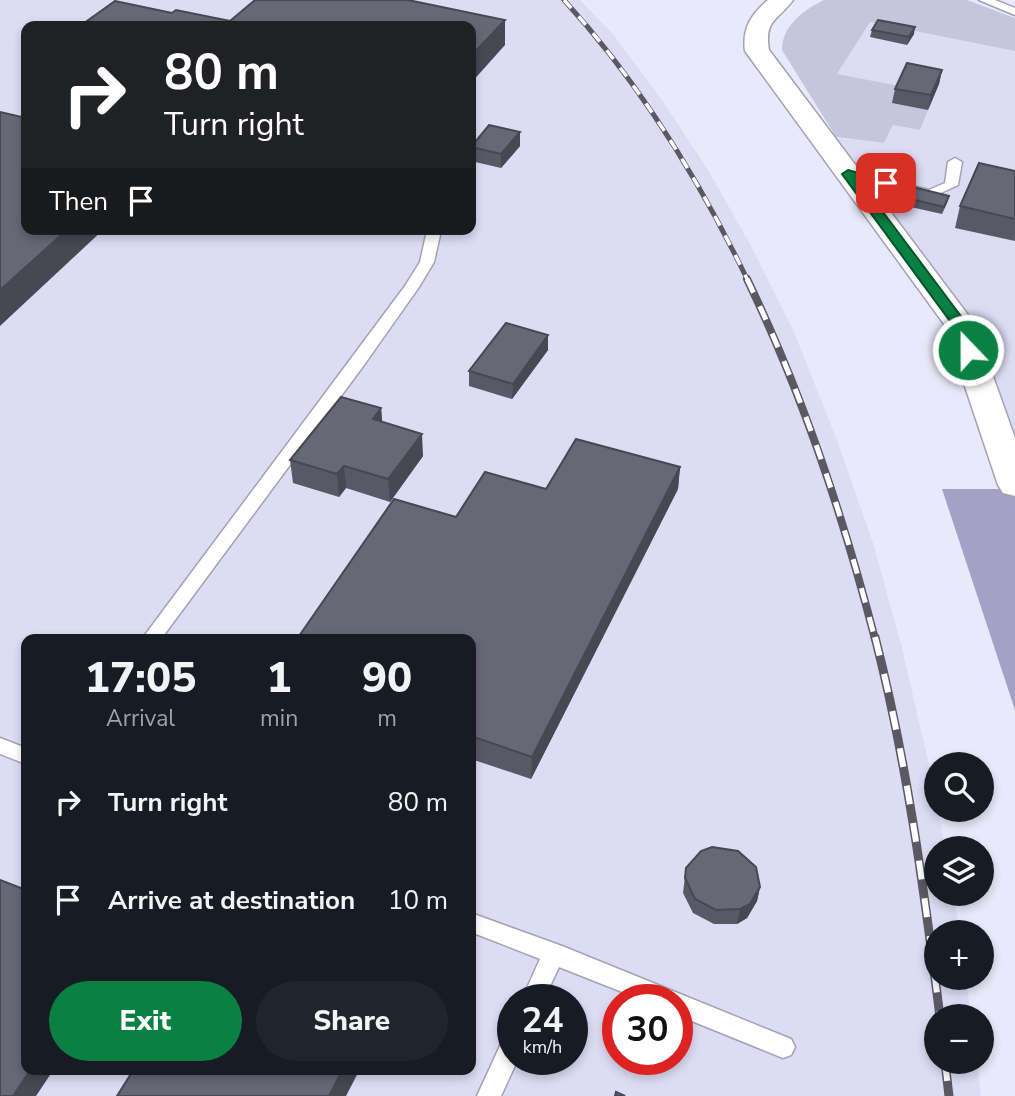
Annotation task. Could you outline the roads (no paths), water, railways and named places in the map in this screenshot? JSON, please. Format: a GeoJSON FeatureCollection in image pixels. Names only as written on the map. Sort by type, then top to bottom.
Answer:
{"type":"FeatureCollection","features":[{"type":"Feature","properties":{"kind":"street"},"geometry":{"type":"LineString","coordinates":[[782,0],[757,26],[754,34],[757,51],[959,323],[1015,485]]}},
{"type":"Feature","properties":{"kind":"lane"},"geometry":{"type":"LineString","coordinates":[[985,0],[1015,12]]}},
{"type":"Feature","properties":{"kind":"lane"},"geometry":{"type":"LineString","coordinates":[[848,174],[930,194],[951,185],[955,162]]}},
{"type":"Feature","properties":{"kind":"lane"},"geometry":{"type":"LineString","coordinates":[[155,634],[359,362],[412,286],[427,262],[432,235]]}},
{"type":"Feature","properties":{"kind":"lane"},"geometry":{"type":"LineString","coordinates":[[0,746],[21,754]]}},
{"type":"Feature","properties":{"kind":"lane"},"geometry":{"type":"LineString","coordinates":[[476,924],[629,984]]}},
{"type":"Feature","properties":{"kind":"lane"},"geometry":{"type":"LineString","coordinates":[[540,984],[554,953]]}},
{"type":"Feature","properties":{"kind":"lane"},"geometry":{"type":"LineString","coordinates":[[693,1010],[783,1047]]}},
{"type":"Feature","properties":{"kind":"lane"},"geometry":{"type":"LineString","coordinates":[[489,1096],[499,1075]]}},
{"type":"Feature","properties":{"kind":"railway"},"geometry":{"type":"LineString","coordinates":[[564,0],[618,64],[666,134],[710,206],[747,279]]}},
{"type":"Feature","properties":{"kind":"railway"},"geometry":{"type":"LineString","coordinates":[[747,279],[786,367],[820,456],[875,639]]}},
{"type":"Feature","properties":{"kind":"railway"},"geometry":{"type":"LineString","coordinates":[[875,637],[905,778],[938,1004]]}},
{"type":"Feature","properties":{"kind":"railway"},"geometry":{"type":"LineString","coordinates":[[946,1074],[949,1096]]}}]}
